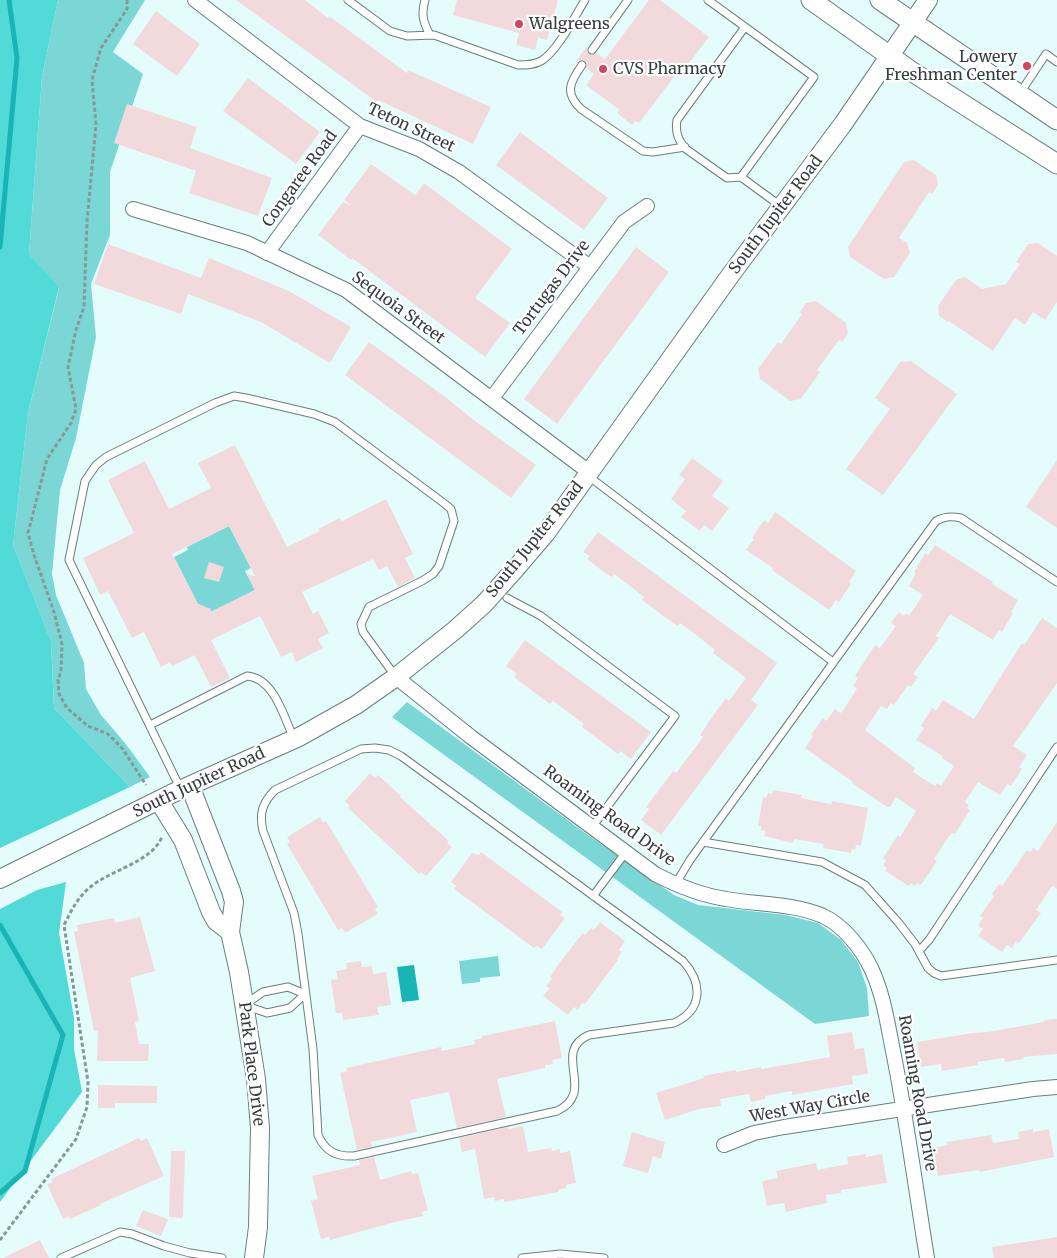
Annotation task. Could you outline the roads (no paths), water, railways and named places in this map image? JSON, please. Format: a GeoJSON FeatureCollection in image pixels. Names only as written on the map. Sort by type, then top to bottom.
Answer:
{"type":"FeatureCollection","features":[{"type":"Feature","properties":{"kind":"main road"},"geometry":{"type":"LineString","coordinates":[[811,0],[911,71],[1057,164]]}},
{"type":"Feature","properties":{"kind":"main road"},"geometry":{"type":"LineString","coordinates":[[880,0],[1057,120]]}},
{"type":"Feature","properties":{"kind":"street","name":"Teton Street"},"geometry":{"type":"LineString","coordinates":[[195,0],[360,126],[419,149],[440,160],[590,268]]}},
{"type":"Feature","properties":{"kind":"street","name":"South Jupiter Road"},"geometry":{"type":"LineString","coordinates":[[2,878],[185,788],[294,739],[356,705],[396,678],[456,630],[484,604],[546,533],[732,273],[843,124],[928,0]]}},
{"type":"Feature","properties":{"kind":"street","name":"Congaree Road"},"geometry":{"type":"LineString","coordinates":[[267,253],[360,126]]}},
{"type":"Feature","properties":{"kind":"street","name":"Tortugas Drive"},"geometry":{"type":"LineString","coordinates":[[492,398],[624,222],[647,206]]}},
{"type":"Feature","properties":{"kind":"street","name":"Sequoia Street"},"geometry":{"type":"LineString","coordinates":[[133,208],[247,243],[346,290],[492,398],[588,474]]}},
{"type":"Feature","properties":{"kind":"street","name":"Roaming Road Drive"},"geometry":{"type":"LineString","coordinates":[[396,678],[471,737],[655,874],[676,885],[714,897],[782,905],[805,910],[825,917],[854,941],[871,968],[881,994],[904,1109],[927,1258]]}},
{"type":"Feature","properties":{"kind":"street","name":"Park Place Drive"},"geometry":{"type":"LineString","coordinates":[[185,788],[231,891],[234,902],[230,932],[239,972],[256,1078],[260,1128],[258,1227],[254,1258]]}},
{"type":"Feature","properties":{"kind":"street"},"geometry":{"type":"LineString","coordinates":[[159,801],[182,840],[210,912],[216,921],[230,932]]}},
{"type":"Feature","properties":{"kind":"street","name":"West Way Circle"},"geometry":{"type":"LineString","coordinates":[[724,1145],[754,1133],[784,1127],[1033,1089],[1057,1087]]}},
{"type":"Feature","properties":{"kind":"lane"},"geometry":{"type":"LineString","coordinates":[[348,0],[390,32],[407,36],[434,35],[518,65],[530,65],[541,61],[550,54],[586,0]]}},
{"type":"Feature","properties":{"kind":"lane"},"geometry":{"type":"LineString","coordinates":[[425,0],[422,13],[424,24],[430,35]]}},
{"type":"Feature","properties":{"kind":"lane"},"geometry":{"type":"LineString","coordinates":[[592,50],[628,0]]}},
{"type":"Feature","properties":{"kind":"lane"},"geometry":{"type":"LineString","coordinates":[[708,0],[814,77],[741,177]]}},
{"type":"Feature","properties":{"kind":"lane"},"geometry":{"type":"LineString","coordinates":[[745,27],[677,120],[677,136],[685,147],[727,178],[741,177],[782,208]]}},
{"type":"Feature","properties":{"kind":"lane"},"geometry":{"type":"LineString","coordinates":[[1019,94],[1046,54],[1057,62]]}},
{"type":"Feature","properties":{"kind":"lane"},"geometry":{"type":"LineString","coordinates":[[582,65],[571,80],[570,90],[574,102],[581,109],[643,151],[653,152],[685,147]]}},
{"type":"Feature","properties":{"kind":"lane"},"geometry":{"type":"LineString","coordinates":[[185,788],[150,725],[69,560],[85,481],[96,465],[106,457],[215,403],[234,396],[314,414],[335,422],[451,509],[454,521],[439,566],[433,574],[369,607],[361,624],[362,632],[396,678]]}},
{"type":"Feature","properties":{"kind":"lane"},"geometry":{"type":"LineString","coordinates":[[588,474],[834,662]]}},
{"type":"Feature","properties":{"kind":"lane"},"geometry":{"type":"LineString","coordinates":[[676,885],[690,860],[936,520],[953,516],[962,518],[1057,582]]}},
{"type":"Feature","properties":{"kind":"lane"},"geometry":{"type":"LineString","coordinates":[[508,598],[541,616],[675,716],[592,828]]}},
{"type":"Feature","properties":{"kind":"lane"},"geometry":{"type":"LineString","coordinates":[[150,725],[247,676],[255,677],[264,682],[272,691],[294,739]]}},
{"type":"Feature","properties":{"kind":"lane"},"geometry":{"type":"LineString","coordinates":[[919,951],[929,940],[1057,747]]}},
{"type":"Feature","properties":{"kind":"lane"},"geometry":{"type":"LineString","coordinates":[[375,748],[388,750],[401,756],[593,896],[683,961],[693,974],[698,993],[696,1003],[691,1012],[683,1019],[674,1023],[589,1035],[582,1038],[576,1043],[571,1057],[575,1080],[574,1096],[564,1107],[557,1110],[354,1156],[336,1155],[328,1150],[318,1135],[313,1049],[294,913],[263,831],[261,820],[262,809],[267,798],[275,790],[361,749],[375,748]]}},
{"type":"Feature","properties":{"kind":"lane"},"geometry":{"type":"LineString","coordinates":[[703,842],[822,862],[865,885],[898,922],[919,951],[928,968],[941,976],[1057,960]]}},
{"type":"Feature","properties":{"kind":"lane"},"geometry":{"type":"LineString","coordinates":[[593,896],[626,852]]}},
{"type":"Feature","properties":{"kind":"lane"},"geometry":{"type":"LineString","coordinates":[[244,1005],[263,992],[288,987],[305,994]]}},
{"type":"Feature","properties":{"kind":"lane"},"geometry":{"type":"LineString","coordinates":[[244,1005],[267,1013],[290,1008],[305,994]]}},
{"type":"Feature","properties":{"kind":"lane"},"geometry":{"type":"LineString","coordinates":[[61,1258],[120,1232],[132,1234],[190,1253],[222,1258]]}},
{"type":"Feature","properties":{"kind":"lane"},"geometry":{"type":"LineString","coordinates":[[522,1258],[560,1254],[604,1258]]}},
{"type":"Feature","properties":{"kind":"waterway"},"geometry":{"type":"LineString","coordinates":[[0,247],[17,58],[9,0]]}},
{"type":"Feature","properties":{"kind":"waterway"},"geometry":{"type":"LineString","coordinates":[[0,925],[63,1035],[25,1171],[0,1193]]}},
{"type":"Feature","properties":{"kind":"place","name":"Walgreens"},"geometry":{"type":"Point","coordinates":[519,24]}},
{"type":"Feature","properties":{"kind":"place","name":"Lowery Freshman Center"},"geometry":{"type":"Point","coordinates":[1027,66]}},
{"type":"Feature","properties":{"kind":"place","name":"CVS Pharmacy"},"geometry":{"type":"Point","coordinates":[603,69]}}]}
